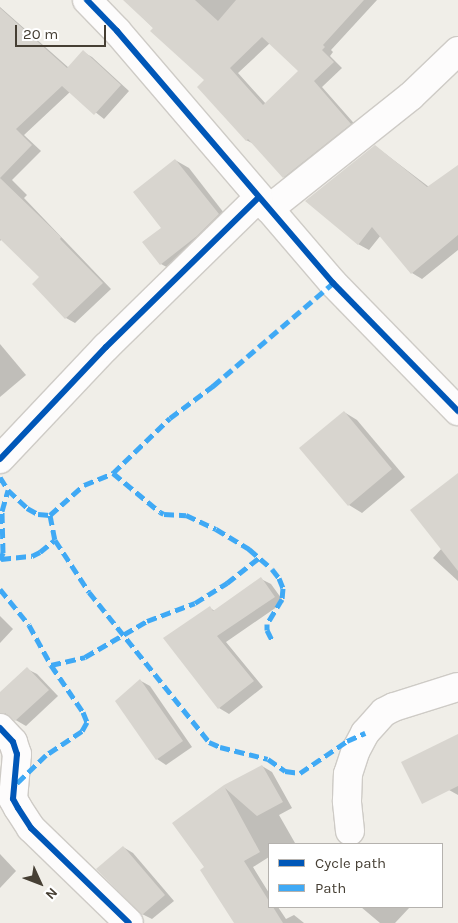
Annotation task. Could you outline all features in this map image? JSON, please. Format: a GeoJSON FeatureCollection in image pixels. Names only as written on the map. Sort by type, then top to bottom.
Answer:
{"type":"FeatureCollection","features":[{"type":"Feature","properties":{"kind":"street"},"geometry":{"type":"LineString","coordinates":[[87,0],[117,31],[333,283],[458,411]]}},
{"type":"Feature","properties":{"kind":"street"},"geometry":{"type":"LineString","coordinates":[[0,459],[106,347],[264,204],[404,102],[458,51]]}},
{"type":"Feature","properties":{"kind":"street"},"geometry":{"type":"LineString","coordinates":[[350,831],[347,801],[348,774],[356,750],[365,733],[384,712],[394,707],[458,687]]}},
{"type":"Feature","properties":{"kind":"street"},"geometry":{"type":"LineString","coordinates":[[0,728],[13,742],[17,754],[13,799],[31,828],[129,923]]}},
{"type":"Feature","properties":{"kind":"building"},"geometry":{"type":"Polygon","coordinates":[[[123,0],[195,0],[218,21],[236,0],[364,0],[323,45],[325,47],[322,50],[334,62],[314,81],[351,124],[283,178],[197,87],[204,80],[150,31],[153,28],[123,0]],[[262,37],[230,68],[263,105],[298,71],[262,37]]]}},
{"type":"Feature","properties":{"kind":"building"},"geometry":{"type":"Polygon","coordinates":[[[0,8],[67,68],[83,50],[121,85],[94,115],[62,86],[16,129],[32,145],[0,178],[0,8]]]}},
{"type":"Feature","properties":{"kind":"building"},"geometry":{"type":"Polygon","coordinates":[[[375,145],[427,187],[458,165],[458,235],[411,274],[372,227],[358,245],[305,201],[375,145]]]}},
{"type":"Feature","properties":{"kind":"building"},"geometry":{"type":"Polygon","coordinates":[[[175,159],[219,214],[197,236],[160,265],[142,242],[161,228],[133,192],[175,159]]]}},
{"type":"Feature","properties":{"kind":"building"},"geometry":{"type":"Polygon","coordinates":[[[0,178],[61,237],[60,239],[103,283],[65,319],[32,284],[39,277],[0,239],[0,178]]]}},
{"type":"Feature","properties":{"kind":"building"},"geometry":{"type":"Polygon","coordinates":[[[344,411],[392,469],[348,506],[299,448],[344,411]]]}},
{"type":"Feature","properties":{"kind":"building"},"geometry":{"type":"Polygon","coordinates":[[[458,473],[458,571],[410,510],[458,473]]]}},
{"type":"Feature","properties":{"kind":"building"},"geometry":{"type":"Polygon","coordinates":[[[261,577],[275,597],[217,636],[254,681],[218,709],[163,638],[210,606],[213,611],[261,577]]]}},
{"type":"Feature","properties":{"kind":"building"},"geometry":{"type":"Polygon","coordinates":[[[27,667],[49,690],[15,721],[5,713],[0,713],[0,692],[27,667]]]}},
{"type":"Feature","properties":{"kind":"building"},"geometry":{"type":"Polygon","coordinates":[[[140,679],[183,741],[156,760],[115,701],[140,679]]]}},
{"type":"Feature","properties":{"kind":"building"},"geometry":{"type":"Polygon","coordinates":[[[458,734],[458,786],[422,804],[401,762],[458,734]]]}},
{"type":"Feature","properties":{"kind":"building"},"geometry":{"type":"Polygon","coordinates":[[[262,765],[283,802],[257,816],[225,788],[260,852],[244,861],[268,899],[268,908],[274,908],[283,923],[234,923],[200,870],[204,867],[172,823],[224,785],[262,765]]]}},
{"type":"Feature","properties":{"kind":"building"},"geometry":{"type":"Polygon","coordinates":[[[123,846],[165,895],[142,915],[96,869],[123,846]]]}},
{"type":"Feature","properties":{"kind":"marked path"},"geometry":{"type":"LineString","coordinates":[[0,477],[8,490],[27,508],[38,514],[50,515],[84,485],[113,473],[170,418],[213,386],[333,283]]}},
{"type":"Feature","properties":{"kind":"marked path"},"geometry":{"type":"LineString","coordinates":[[113,473],[160,512],[164,514],[186,515],[216,529],[249,549],[272,569],[279,578],[283,588],[282,599],[267,624],[267,630],[272,640]]}},
{"type":"Feature","properties":{"kind":"marked path"},"geometry":{"type":"LineString","coordinates":[[0,560],[3,553],[2,511],[8,490]]}},
{"type":"Feature","properties":{"kind":"marked path"},"geometry":{"type":"LineString","coordinates":[[50,515],[55,540],[89,592],[209,742],[220,747],[268,759],[285,771],[300,773],[347,741],[365,733]]}},
{"type":"Feature","properties":{"kind":"marked path"},"geometry":{"type":"LineString","coordinates":[[1,559],[32,556],[55,540]]}},
{"type":"Feature","properties":{"kind":"marked path"},"geometry":{"type":"LineString","coordinates":[[51,665],[85,657],[147,621],[195,603],[227,583],[260,557]]}},
{"type":"Feature","properties":{"kind":"marked path"},"geometry":{"type":"LineString","coordinates":[[0,589],[29,625],[51,665],[83,712],[87,722],[82,731],[46,755],[14,786]]}},
{"type":"Feature","properties":{"kind":"cycle path"},"geometry":{"type":"LineString","coordinates":[[87,0],[117,31],[333,283],[458,411]]}},
{"type":"Feature","properties":{"kind":"cycle path"},"geometry":{"type":"LineString","coordinates":[[0,459],[106,347],[258,198]]}},
{"type":"Feature","properties":{"kind":"cycle path"},"geometry":{"type":"LineString","coordinates":[[0,728],[13,742],[17,754],[13,799],[31,828],[129,923]]}}]}
